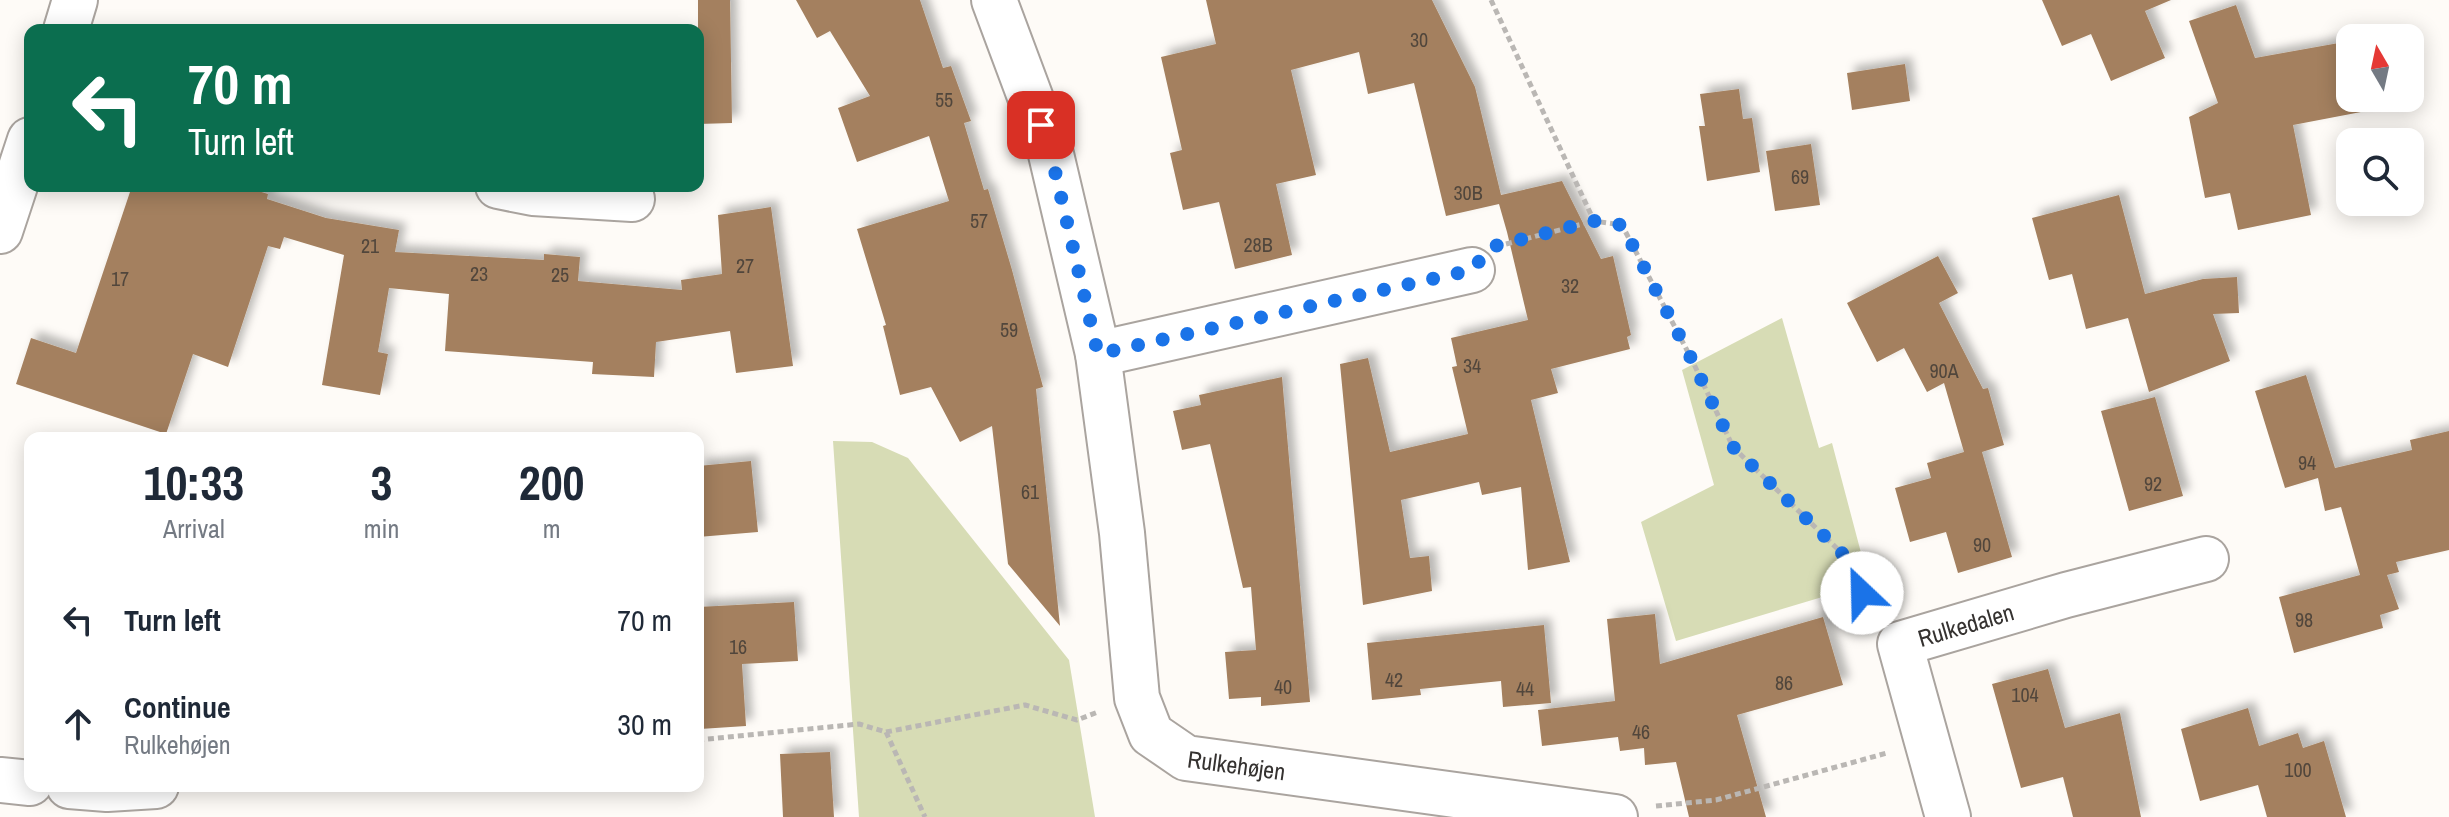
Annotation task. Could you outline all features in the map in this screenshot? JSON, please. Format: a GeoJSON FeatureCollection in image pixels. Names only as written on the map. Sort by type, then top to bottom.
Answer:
{"type":"FeatureCollection","features":[{"type":"Feature","properties":{"kind":"street"},"geometry":{"type":"LineString","coordinates":[[68,24],[75,0]]}},
{"type":"Feature","properties":{"kind":"street","name":"Rulkehøjen"},"geometry":{"type":"LineString","coordinates":[[994,0],[1050,150],[1098,354],[1122,533],[1137,698],[1151,734],[1186,758],[1630,812]]}},
{"type":"Feature","properties":{"kind":"street"},"geometry":{"type":"LineString","coordinates":[[0,231],[24,158]]}},
{"type":"Feature","properties":{"kind":"street"},"geometry":{"type":"LineString","coordinates":[[528,192],[632,199]]}},
{"type":"Feature","properties":{"kind":"street"},"geometry":{"type":"LineString","coordinates":[[1098,354],[1472,270]]}},
{"type":"Feature","properties":{"kind":"street","name":"Rulkedalen"},"geometry":{"type":"LineString","coordinates":[[1948,817],[1900,644],[2066,595],[2206,559]]}},
{"type":"Feature","properties":{"kind":"street"},"geometry":{"type":"LineString","coordinates":[[0,780],[24,782]]}},
{"type":"Feature","properties":{"kind":"path"},"geometry":{"type":"LineString","coordinates":[[1491,0],[1594,221]]}},
{"type":"Feature","properties":{"kind":"path"},"geometry":{"type":"LineString","coordinates":[[1472,270],[1491,247],[1594,221],[1622,225],[1733,447],[1854,565],[1871,621],[1900,644]]}},
{"type":"Feature","properties":{"kind":"path"},"geometry":{"type":"LineString","coordinates":[[704,739],[859,724],[886,732],[1025,705],[1077,720],[1137,698]]}},
{"type":"Feature","properties":{"kind":"path"},"geometry":{"type":"LineString","coordinates":[[886,732],[925,817]]}},
{"type":"Feature","properties":{"kind":"path"},"geometry":{"type":"LineString","coordinates":[[1630,812],[1716,800],[1927,742]]}},
{"type":"Feature","properties":{"kind":"green space"},"geometry":{"type":"Polygon","coordinates":[[[1782,318],[1819,448],[1832,443],[1869,583],[1676,641],[1641,522],[1714,485],[1682,370],[1782,318]]]}},
{"type":"Feature","properties":{"kind":"green space"},"geometry":{"type":"Polygon","coordinates":[[[833,441],[872,442],[908,458],[1069,660],[1095,817],[859,817],[833,441]]]}},
{"type":"Feature","properties":{"kind":"building"},"geometry":{"type":"Polygon","coordinates":[[[698,0],[730,0],[732,123],[704,124],[704,24],[698,24],[698,0]]]}},
{"type":"Feature","properties":{"kind":"building"},"geometry":{"type":"Polygon","coordinates":[[[796,0],[920,0],[943,68],[951,66],[971,121],[964,123],[984,190],[988,189],[1043,387],[1036,389],[1060,626],[1008,564],[992,426],[960,442],[931,387],[900,395],[883,326],[886,325],[857,229],[949,201],[929,136],[857,162],[838,108],[870,96],[830,31],[817,38],[796,0]]]}},
{"type":"Feature","properties":{"kind":"building"},"geometry":{"type":"Polygon","coordinates":[[[1206,0],[1432,0],[1475,87],[1501,195],[1562,181],[1601,259],[1613,256],[1631,335],[1627,337],[1630,349],[1551,369],[1558,393],[1531,400],[1570,562],[1528,570],[1521,487],[1482,495],[1479,482],[1401,500],[1410,558],[1429,556],[1432,591],[1363,605],[1340,364],[1368,358],[1390,452],[1468,434],[1452,367],[1457,366],[1451,338],[1528,320],[1507,232],[1499,204],[1446,216],[1414,83],[1368,94],[1359,52],[1291,70],[1316,175],[1276,184],[1292,255],[1235,269],[1219,202],[1183,210],[1170,153],[1182,150],[1161,57],[1216,44],[1206,0]]]}},
{"type":"Feature","properties":{"kind":"building"},"geometry":{"type":"Polygon","coordinates":[[[2042,0],[2171,0],[2145,11],[2165,58],[2111,81],[2091,34],[2062,46],[2042,0]]]}},
{"type":"Feature","properties":{"kind":"building"},"geometry":{"type":"Polygon","coordinates":[[[2236,5],[2255,58],[2336,44],[2336,112],[2361,112],[2293,125],[2311,215],[2238,230],[2230,193],[2205,198],[2189,117],[2218,103],[2189,21],[2236,5]]]}},
{"type":"Feature","properties":{"kind":"building"},"geometry":{"type":"Polygon","coordinates":[[[1905,64],[1910,101],[1852,110],[1847,73],[1905,64]]]}},
{"type":"Feature","properties":{"kind":"building"},"geometry":{"type":"Polygon","coordinates":[[[1739,89],[1743,119],[1752,118],[1760,172],[1707,181],[1699,126],[1705,126],[1700,94],[1739,89]]]}},
{"type":"Feature","properties":{"kind":"building"},"geometry":{"type":"Polygon","coordinates":[[[1811,144],[1820,205],[1775,211],[1766,151],[1811,144]]]}},
{"type":"Feature","properties":{"kind":"building"},"geometry":{"type":"Polygon","coordinates":[[[130,192],[262,192],[268,194],[267,199],[326,218],[399,230],[395,252],[544,260],[544,254],[580,257],[578,281],[682,290],[681,280],[722,274],[718,215],[771,207],[793,366],[736,373],[730,331],[656,342],[654,377],[592,374],[593,362],[445,351],[449,294],[389,288],[378,352],[388,354],[380,395],[322,385],[344,255],[284,237],[280,249],[268,246],[228,367],[193,354],[167,432],[16,384],[31,338],[76,353],[130,192]]]}},
{"type":"Feature","properties":{"kind":"building"},"geometry":{"type":"Polygon","coordinates":[[[2119,195],[2145,294],[2203,279],[2237,277],[2239,313],[2213,314],[2230,361],[2149,392],[2128,318],[2086,329],[2072,274],[2049,280],[2032,218],[2119,195]]]}},
{"type":"Feature","properties":{"kind":"building"},"geometry":{"type":"Polygon","coordinates":[[[1938,256],[1958,293],[1939,303],[1983,389],[1988,388],[2004,445],[1982,452],[2012,557],[1958,573],[1946,532],[1910,542],[1895,488],[1931,478],[1927,463],[1964,452],[1944,383],[1927,392],[1904,348],[1877,362],[1847,303],[1938,256]]]}},
{"type":"Feature","properties":{"kind":"building"},"geometry":{"type":"Polygon","coordinates":[[[2306,375],[2335,468],[2412,450],[2410,440],[2449,431],[2449,550],[2396,562],[2399,572],[2387,575],[2399,609],[2380,615],[2383,628],[2294,653],[2279,597],[2360,575],[2341,507],[2325,511],[2318,478],[2285,488],[2255,391],[2306,375]]]}},
{"type":"Feature","properties":{"kind":"building"},"geometry":{"type":"Polygon","coordinates":[[[1282,377],[1310,702],[1261,706],[1261,697],[1229,699],[1225,652],[1256,650],[1251,587],[1243,588],[1210,444],[1182,450],[1173,411],[1201,405],[1199,395],[1282,377]]]}},
{"type":"Feature","properties":{"kind":"building"},"geometry":{"type":"Polygon","coordinates":[[[2155,397],[2183,496],[2129,511],[2101,411],[2155,397]]]}},
{"type":"Feature","properties":{"kind":"building"},"geometry":{"type":"Polygon","coordinates":[[[751,461],[758,532],[704,536],[704,465],[751,461]]]}},
{"type":"Feature","properties":{"kind":"building"},"geometry":{"type":"Polygon","coordinates":[[[794,602],[798,661],[742,664],[746,726],[704,729],[704,607],[794,602]]]}},
{"type":"Feature","properties":{"kind":"building"},"geometry":{"type":"Polygon","coordinates":[[[1655,614],[1660,664],[1823,617],[1843,685],[1737,715],[1766,817],[1689,817],[1676,762],[1645,765],[1644,748],[1620,751],[1618,737],[1542,746],[1538,710],[1615,701],[1607,619],[1655,614]]]}},
{"type":"Feature","properties":{"kind":"building"},"geometry":{"type":"Polygon","coordinates":[[[1544,625],[1551,703],[1503,707],[1501,681],[1420,689],[1421,695],[1372,700],[1367,643],[1544,625]]]}},
{"type":"Feature","properties":{"kind":"building"},"geometry":{"type":"Polygon","coordinates":[[[2048,669],[2065,728],[2120,713],[2141,817],[2073,817],[2063,777],[2021,788],[1992,684],[2048,669]]]}},
{"type":"Feature","properties":{"kind":"building"},"geometry":{"type":"Polygon","coordinates":[[[2248,708],[2259,746],[2298,733],[2303,748],[2324,741],[2346,817],[2267,817],[2258,785],[2200,801],[2181,729],[2248,708]]]}},
{"type":"Feature","properties":{"kind":"building"},"geometry":{"type":"Polygon","coordinates":[[[830,752],[834,817],[783,817],[780,754],[830,752]]]}},
{"type":"Feature","properties":{"kind":"route"},"geometry":{"type":"LineString","coordinates":[[1041,125],[1050,150],[1098,354],[1472,270],[1491,247],[1594,221],[1622,225],[1733,447],[1854,565],[1862,593]]}}]}
